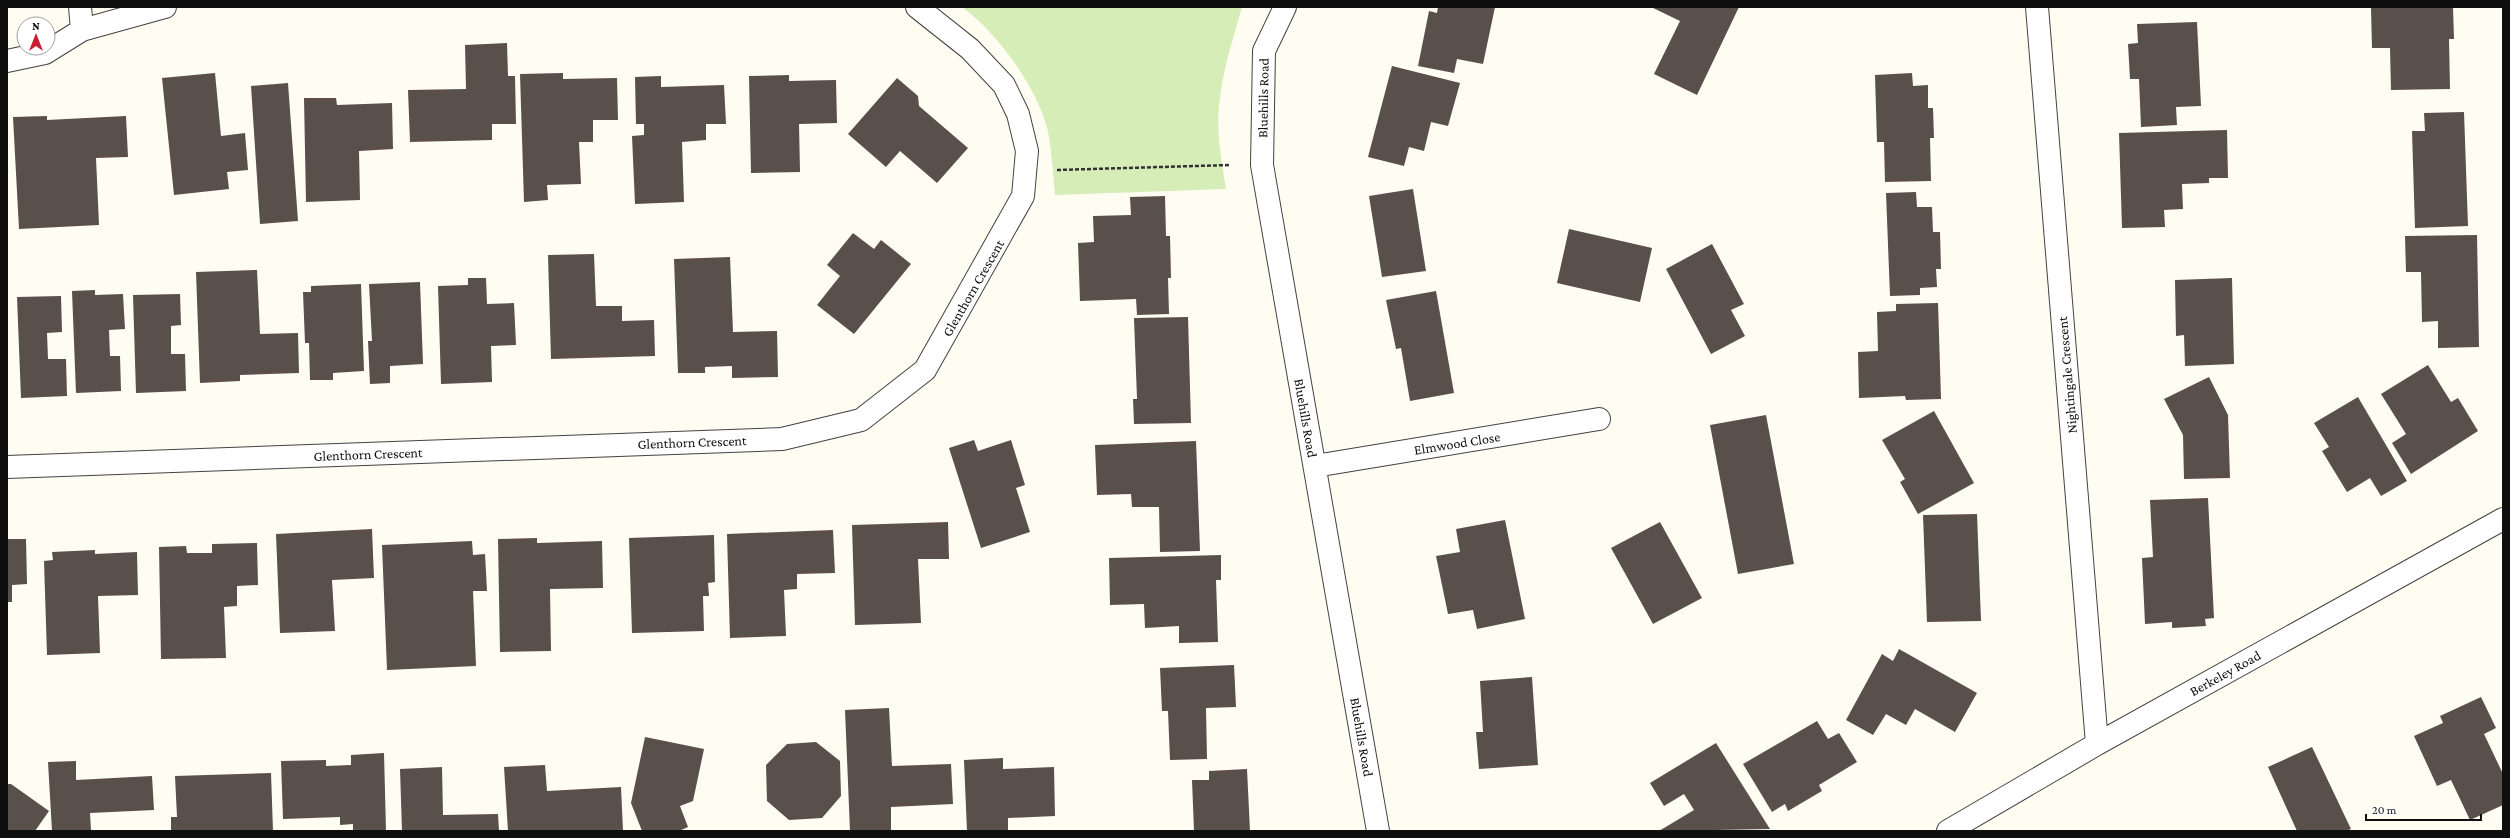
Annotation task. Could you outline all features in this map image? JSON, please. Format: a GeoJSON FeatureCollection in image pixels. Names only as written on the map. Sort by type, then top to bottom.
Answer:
{"type":"FeatureCollection","features":[{"type":"Feature","properties":{"kind":"street"},"geometry":{"type":"LineString","coordinates":[[80,7],[82,30]]}},
{"type":"Feature","properties":{"kind":"street"},"geometry":{"type":"LineString","coordinates":[[7,61],[45,53],[82,30],[165,7]]}},
{"type":"Feature","properties":{"kind":"street","name":"Glenthorn Crescent"},"geometry":{"type":"LineString","coordinates":[[7,467],[782,438],[861,420],[925,370],[1023,196],[1027,151],[1018,114],[1004,85],[970,49],[918,7]]}},
{"type":"Feature","properties":{"kind":"street","name":"Bluehills Road"},"geometry":{"type":"LineString","coordinates":[[1285,7],[1264,51],[1262,165],[1378,831]]}},
{"type":"Feature","properties":{"kind":"street","name":"Nightingale Crescent"},"geometry":{"type":"LineString","coordinates":[[2037,7],[2097,744]]}},
{"type":"Feature","properties":{"kind":"street","name":"Elmwood Close"},"geometry":{"type":"LineString","coordinates":[[1315,466],[1599,419]]}},
{"type":"Feature","properties":{"kind":"street","name":"Berkeley Road"},"geometry":{"type":"LineString","coordinates":[[1948,831],[2097,744],[2503,519]]}},
{"type":"Feature","properties":{"kind":"path"},"geometry":{"type":"LineString","coordinates":[[1026,171],[1262,165]]}},
{"type":"Feature","properties":{"kind":"green space"},"geometry":{"type":"Polygon","coordinates":[[[962,7],[1242,7],[1225,68],[1220,93],[1218,116],[1219,137],[1226,189],[1055,195],[1052,158],[1045,120],[1028,83],[1003,48],[976,18],[962,7]]]}},
{"type":"Feature","properties":{"kind":"building"},"geometry":{"type":"Polygon","coordinates":[[[1438,7],[1495,7],[1483,64],[1457,59],[1454,73],[1418,66],[1429,11],[1437,13],[1438,7]]]}},
{"type":"Feature","properties":{"kind":"building"},"geometry":{"type":"Polygon","coordinates":[[[1651,7],[1739,7],[1697,95],[1654,74],[1680,21],[1651,7]]]}},
{"type":"Feature","properties":{"kind":"building"},"geometry":{"type":"Polygon","coordinates":[[[2371,7],[2453,7],[2454,39],[2449,39],[2450,89],[2391,90],[2390,48],[2372,48],[2371,7]]]}},
{"type":"Feature","properties":{"kind":"building"},"geometry":{"type":"Polygon","coordinates":[[[2197,22],[2201,106],[2176,107],[2177,125],[2141,127],[2139,79],[2130,79],[2128,44],[2138,43],[2137,24],[2197,22]]]}},
{"type":"Feature","properties":{"kind":"building"},"geometry":{"type":"Polygon","coordinates":[[[507,43],[508,76],[515,76],[516,124],[492,124],[492,140],[410,142],[408,90],[466,89],[465,45],[507,43]]]}},
{"type":"Feature","properties":{"kind":"building"},"geometry":{"type":"Polygon","coordinates":[[[1392,66],[1460,83],[1448,126],[1431,122],[1424,151],[1409,147],[1404,166],[1368,157],[1392,66]]]}},
{"type":"Feature","properties":{"kind":"building"},"geometry":{"type":"Polygon","coordinates":[[[215,73],[221,136],[245,133],[248,170],[227,172],[229,189],[174,195],[162,78],[215,73]]]}},
{"type":"Feature","properties":{"kind":"building"},"geometry":{"type":"Polygon","coordinates":[[[563,73],[563,79],[617,78],[618,120],[593,120],[593,142],[579,142],[581,184],[547,185],[548,200],[524,202],[520,74],[563,73]]]}},
{"type":"Feature","properties":{"kind":"building"},"geometry":{"type":"Polygon","coordinates":[[[1912,73],[1913,86],[1928,85],[1928,108],[1933,108],[1934,138],[1930,138],[1931,181],[1885,182],[1884,142],[1877,142],[1875,75],[1912,73]]]}},
{"type":"Feature","properties":{"kind":"building"},"geometry":{"type":"Polygon","coordinates":[[[789,75],[789,81],[836,80],[837,123],[799,124],[800,172],[751,173],[749,76],[789,75]]]}},
{"type":"Feature","properties":{"kind":"building"},"geometry":{"type":"Polygon","coordinates":[[[661,76],[661,87],[724,85],[726,124],[706,124],[706,140],[682,142],[684,202],[635,204],[632,136],[644,135],[644,124],[636,124],[635,77],[661,76]]]}},
{"type":"Feature","properties":{"kind":"building"},"geometry":{"type":"Polygon","coordinates":[[[897,78],[918,96],[919,106],[968,148],[937,183],[900,151],[886,167],[848,134],[897,78]]]}},
{"type":"Feature","properties":{"kind":"building"},"geometry":{"type":"Polygon","coordinates":[[[288,83],[298,221],[260,224],[251,86],[288,83]]]}},
{"type":"Feature","properties":{"kind":"building"},"geometry":{"type":"Polygon","coordinates":[[[304,98],[336,98],[337,105],[392,103],[393,149],[359,151],[360,200],[306,202],[304,98]]]}},
{"type":"Feature","properties":{"kind":"building"},"geometry":{"type":"Polygon","coordinates":[[[2464,112],[2468,226],[2415,228],[2412,131],[2425,131],[2424,113],[2464,112]]]}},
{"type":"Feature","properties":{"kind":"building"},"geometry":{"type":"Polygon","coordinates":[[[47,116],[47,120],[126,116],[128,157],[96,158],[99,225],[19,229],[13,117],[47,116]]]}},
{"type":"Feature","properties":{"kind":"building"},"geometry":{"type":"Polygon","coordinates":[[[2227,130],[2228,178],[2209,178],[2209,183],[2182,184],[2183,209],[2164,210],[2165,227],[2122,228],[2119,133],[2227,130]]]}},
{"type":"Feature","properties":{"kind":"building"},"geometry":{"type":"Polygon","coordinates":[[[1413,189],[1426,271],[1382,277],[1369,196],[1413,189]]]}},
{"type":"Feature","properties":{"kind":"building"},"geometry":{"type":"Polygon","coordinates":[[[1916,192],[1917,207],[1932,207],[1933,232],[1940,232],[1941,269],[1936,269],[1937,287],[1920,288],[1920,295],[1890,296],[1886,193],[1916,192]]]}},
{"type":"Feature","properties":{"kind":"building"},"geometry":{"type":"Polygon","coordinates":[[[1165,196],[1166,236],[1170,236],[1171,278],[1168,278],[1169,314],[1137,315],[1136,299],[1080,301],[1078,243],[1094,242],[1093,216],[1131,215],[1130,197],[1165,196]]]}},
{"type":"Feature","properties":{"kind":"building"},"geometry":{"type":"Polygon","coordinates":[[[1569,229],[1652,248],[1640,302],[1557,283],[1569,229]]]}},
{"type":"Feature","properties":{"kind":"building"},"geometry":{"type":"Polygon","coordinates":[[[853,233],[874,249],[881,240],[911,264],[854,334],[817,305],[840,276],[827,265],[853,233]]]}},
{"type":"Feature","properties":{"kind":"building"},"geometry":{"type":"Polygon","coordinates":[[[2477,235],[2479,347],[2438,348],[2438,321],[2422,322],[2421,272],[2406,272],[2405,236],[2477,235]]]}},
{"type":"Feature","properties":{"kind":"building"},"geometry":{"type":"Polygon","coordinates":[[[1712,244],[1744,304],[1731,310],[1745,336],[1711,354],[1666,269],[1712,244]]]}},
{"type":"Feature","properties":{"kind":"building"},"geometry":{"type":"Polygon","coordinates":[[[594,254],[596,306],[622,306],[622,321],[654,320],[655,356],[551,359],[548,255],[594,254]]]}},
{"type":"Feature","properties":{"kind":"building"},"geometry":{"type":"Polygon","coordinates":[[[730,257],[733,332],[777,331],[778,377],[732,378],[732,366],[705,367],[705,373],[678,373],[674,259],[730,257]]]}},
{"type":"Feature","properties":{"kind":"building"},"geometry":{"type":"Polygon","coordinates":[[[257,270],[260,334],[298,333],[299,373],[240,375],[240,381],[200,383],[196,272],[257,270]]]}},
{"type":"Feature","properties":{"kind":"building"},"geometry":{"type":"Polygon","coordinates":[[[468,278],[486,278],[487,304],[514,303],[516,345],[491,346],[492,382],[441,384],[438,286],[468,285],[468,278]]]}},
{"type":"Feature","properties":{"kind":"building"},"geometry":{"type":"Polygon","coordinates":[[[2232,278],[2234,364],[2185,366],[2184,335],[2176,336],[2175,280],[2232,278]]]}},
{"type":"Feature","properties":{"kind":"building"},"geometry":{"type":"Polygon","coordinates":[[[420,282],[423,364],[390,366],[390,383],[370,384],[368,341],[372,341],[369,284],[420,282]]]}},
{"type":"Feature","properties":{"kind":"building"},"geometry":{"type":"Polygon","coordinates":[[[361,284],[364,371],[333,373],[333,380],[310,380],[309,343],[305,343],[303,292],[311,292],[311,286],[361,284]]]}},
{"type":"Feature","properties":{"kind":"building"},"geometry":{"type":"Polygon","coordinates":[[[95,290],[95,295],[123,294],[125,329],[109,330],[110,356],[120,356],[121,391],[76,393],[72,291],[95,290]]]}},
{"type":"Feature","properties":{"kind":"building"},"geometry":{"type":"Polygon","coordinates":[[[1436,291],[1454,393],[1410,401],[1401,348],[1396,349],[1386,300],[1436,291]]]}},
{"type":"Feature","properties":{"kind":"building"},"geometry":{"type":"Polygon","coordinates":[[[180,294],[181,325],[171,326],[171,354],[185,354],[186,391],[136,393],[133,295],[180,294]]]}},
{"type":"Feature","properties":{"kind":"building"},"geometry":{"type":"Polygon","coordinates":[[[61,296],[62,332],[47,333],[48,359],[66,359],[67,396],[21,398],[17,297],[61,296]]]}},
{"type":"Feature","properties":{"kind":"building"},"geometry":{"type":"Polygon","coordinates":[[[1938,303],[1941,399],[1906,400],[1905,396],[1859,398],[1858,352],[1878,351],[1877,312],[1896,311],[1896,304],[1938,303]]]}},
{"type":"Feature","properties":{"kind":"building"},"geometry":{"type":"Polygon","coordinates":[[[1188,317],[1191,423],[1134,424],[1133,399],[1137,399],[1134,318],[1188,317]]]}},
{"type":"Feature","properties":{"kind":"building"},"geometry":{"type":"Polygon","coordinates":[[[2428,365],[2451,402],[2458,398],[2478,431],[2411,474],[2392,443],[2406,434],[2381,394],[2428,365]]]}},
{"type":"Feature","properties":{"kind":"building"},"geometry":{"type":"Polygon","coordinates":[[[2209,377],[2228,415],[2230,478],[2184,479],[2183,435],[2164,399],[2209,377]]]}},
{"type":"Feature","properties":{"kind":"building"},"geometry":{"type":"Polygon","coordinates":[[[2358,397],[2407,481],[2381,496],[2370,478],[2347,492],[2322,451],[2329,447],[2314,423],[2358,397]]]}},
{"type":"Feature","properties":{"kind":"building"},"geometry":{"type":"Polygon","coordinates":[[[1934,411],[1974,483],[1918,514],[1900,482],[1905,479],[1882,440],[1934,411]]]}},
{"type":"Feature","properties":{"kind":"building"},"geometry":{"type":"Polygon","coordinates":[[[1766,415],[1794,564],[1738,574],[1710,425],[1766,415]]]}},
{"type":"Feature","properties":{"kind":"building"},"geometry":{"type":"Polygon","coordinates":[[[974,440],[978,451],[1011,440],[1025,485],[1016,488],[1030,532],[981,548],[949,448],[974,440]]]}},
{"type":"Feature","properties":{"kind":"building"},"geometry":{"type":"Polygon","coordinates":[[[1196,441],[1200,551],[1160,552],[1159,507],[1132,507],[1131,494],[1097,495],[1095,445],[1196,441]]]}},
{"type":"Feature","properties":{"kind":"building"},"geometry":{"type":"Polygon","coordinates":[[[2208,498],[2214,618],[2205,619],[2206,626],[2172,628],[2172,622],[2145,624],[2142,558],[2153,557],[2150,500],[2208,498]]]}},
{"type":"Feature","properties":{"kind":"building"},"geometry":{"type":"Polygon","coordinates":[[[1977,514],[1981,621],[1927,622],[1923,515],[1977,514]]]}},
{"type":"Feature","properties":{"kind":"building"},"geometry":{"type":"Polygon","coordinates":[[[1505,520],[1525,619],[1477,629],[1473,610],[1448,614],[1436,556],[1460,552],[1456,529],[1505,520]]]}},
{"type":"Feature","properties":{"kind":"building"},"geometry":{"type":"Polygon","coordinates":[[[948,522],[949,559],[918,559],[921,623],[855,625],[852,525],[948,522]]]}},
{"type":"Feature","properties":{"kind":"building"},"geometry":{"type":"Polygon","coordinates":[[[1660,522],[1702,598],[1653,624],[1611,548],[1660,522]]]}},
{"type":"Feature","properties":{"kind":"building"},"geometry":{"type":"Polygon","coordinates":[[[372,529],[374,578],[332,580],[335,631],[280,633],[276,534],[372,529]]]}},
{"type":"Feature","properties":{"kind":"building"},"geometry":{"type":"Polygon","coordinates":[[[833,530],[835,573],[797,574],[797,589],[784,590],[786,636],[730,638],[727,534],[833,530]]]}},
{"type":"Feature","properties":{"kind":"building"},"geometry":{"type":"Polygon","coordinates":[[[714,535],[715,582],[708,583],[709,596],[703,596],[704,631],[632,633],[629,538],[714,535]]]}},
{"type":"Feature","properties":{"kind":"building"},"geometry":{"type":"Polygon","coordinates":[[[537,538],[537,543],[602,541],[603,588],[550,589],[551,651],[500,652],[498,539],[537,538]]]}},
{"type":"Feature","properties":{"kind":"building"},"geometry":{"type":"Polygon","coordinates":[[[7,539],[26,539],[27,584],[12,585],[12,602],[7,602],[7,539]]]}},
{"type":"Feature","properties":{"kind":"building"},"geometry":{"type":"Polygon","coordinates":[[[472,541],[473,555],[485,554],[487,591],[473,591],[476,666],[387,670],[382,545],[472,541]]]}},
{"type":"Feature","properties":{"kind":"building"},"geometry":{"type":"Polygon","coordinates":[[[257,543],[258,585],[237,586],[237,606],[224,607],[226,658],[161,659],[159,547],[186,546],[187,553],[212,553],[212,544],[257,543]]]}},
{"type":"Feature","properties":{"kind":"building"},"geometry":{"type":"Polygon","coordinates":[[[95,550],[95,554],[137,552],[138,595],[98,596],[100,653],[47,655],[44,561],[53,560],[52,552],[95,550]]]}},
{"type":"Feature","properties":{"kind":"building"},"geometry":{"type":"Polygon","coordinates":[[[1221,555],[1221,580],[1216,580],[1218,642],[1179,643],[1179,626],[1145,628],[1144,604],[1110,605],[1109,558],[1221,555]]]}},
{"type":"Feature","properties":{"kind":"building"},"geometry":{"type":"Polygon","coordinates":[[[1899,649],[1977,693],[1955,732],[1915,709],[1906,725],[1886,714],[1873,735],[1846,720],[1882,654],[1893,661],[1899,649]]]}},
{"type":"Feature","properties":{"kind":"building"},"geometry":{"type":"Polygon","coordinates":[[[1234,665],[1236,707],[1206,708],[1207,759],[1170,760],[1168,711],[1162,711],[1160,668],[1234,665]]]}},
{"type":"Feature","properties":{"kind":"building"},"geometry":{"type":"Polygon","coordinates":[[[1532,677],[1538,765],[1479,769],[1476,732],[1483,732],[1480,681],[1532,677]]]}},
{"type":"Feature","properties":{"kind":"building"},"geometry":{"type":"Polygon","coordinates":[[[2481,697],[2496,728],[2484,734],[2503,774],[2503,805],[2470,820],[2451,780],[2437,786],[2414,736],[2443,723],[2440,716],[2481,697]]]}},
{"type":"Feature","properties":{"kind":"building"},"geometry":{"type":"Polygon","coordinates":[[[889,708],[892,766],[951,764],[953,804],[891,807],[891,831],[850,831],[845,710],[889,708]]]}},
{"type":"Feature","properties":{"kind":"building"},"geometry":{"type":"Polygon","coordinates":[[[1817,721],[1828,739],[1839,733],[1857,762],[1819,785],[1822,791],[1788,811],[1785,804],[1772,812],[1743,764],[1817,721]]]}},
{"type":"Feature","properties":{"kind":"building"},"geometry":{"type":"Polygon","coordinates":[[[645,737],[704,749],[693,801],[680,806],[688,827],[679,831],[642,831],[631,803],[645,737]]]}},
{"type":"Feature","properties":{"kind":"building"},"geometry":{"type":"Polygon","coordinates":[[[816,742],[840,761],[841,796],[822,818],[789,820],[767,801],[766,765],[787,744],[816,742]]]}},
{"type":"Feature","properties":{"kind":"building"},"geometry":{"type":"Polygon","coordinates":[[[1716,743],[1770,829],[1659,831],[1694,810],[1684,794],[1664,806],[1650,783],[1716,743]]]}},
{"type":"Feature","properties":{"kind":"building"},"geometry":{"type":"Polygon","coordinates":[[[2312,747],[2351,829],[2346,831],[2297,831],[2268,767],[2312,747]]]}},
{"type":"Feature","properties":{"kind":"building"},"geometry":{"type":"Polygon","coordinates":[[[384,753],[386,831],[353,831],[353,824],[340,825],[340,817],[283,819],[281,761],[326,760],[326,766],[351,765],[351,755],[384,753]]]}},
{"type":"Feature","properties":{"kind":"building"},"geometry":{"type":"Polygon","coordinates":[[[1003,758],[1003,769],[1054,767],[1055,816],[1008,818],[1008,831],[967,831],[964,760],[1003,758]]]}},
{"type":"Feature","properties":{"kind":"building"},"geometry":{"type":"Polygon","coordinates":[[[76,761],[76,780],[152,776],[154,810],[90,813],[91,831],[52,831],[48,762],[76,761]]]}},
{"type":"Feature","properties":{"kind":"building"},"geometry":{"type":"Polygon","coordinates":[[[545,765],[547,791],[621,787],[623,831],[508,831],[504,767],[545,765]]]}},
{"type":"Feature","properties":{"kind":"building"},"geometry":{"type":"Polygon","coordinates":[[[442,767],[443,815],[498,814],[499,831],[402,831],[400,769],[442,767]]]}},
{"type":"Feature","properties":{"kind":"building"},"geometry":{"type":"Polygon","coordinates":[[[1247,769],[1250,831],[1194,831],[1192,780],[1209,780],[1209,771],[1247,769]]]}},
{"type":"Feature","properties":{"kind":"building"},"geometry":{"type":"Polygon","coordinates":[[[271,773],[273,831],[171,831],[171,817],[177,817],[175,776],[271,773]]]}},
{"type":"Feature","properties":{"kind":"building"},"geometry":{"type":"Polygon","coordinates":[[[7,784],[11,784],[49,811],[35,831],[7,831],[7,784]]]}}]}
